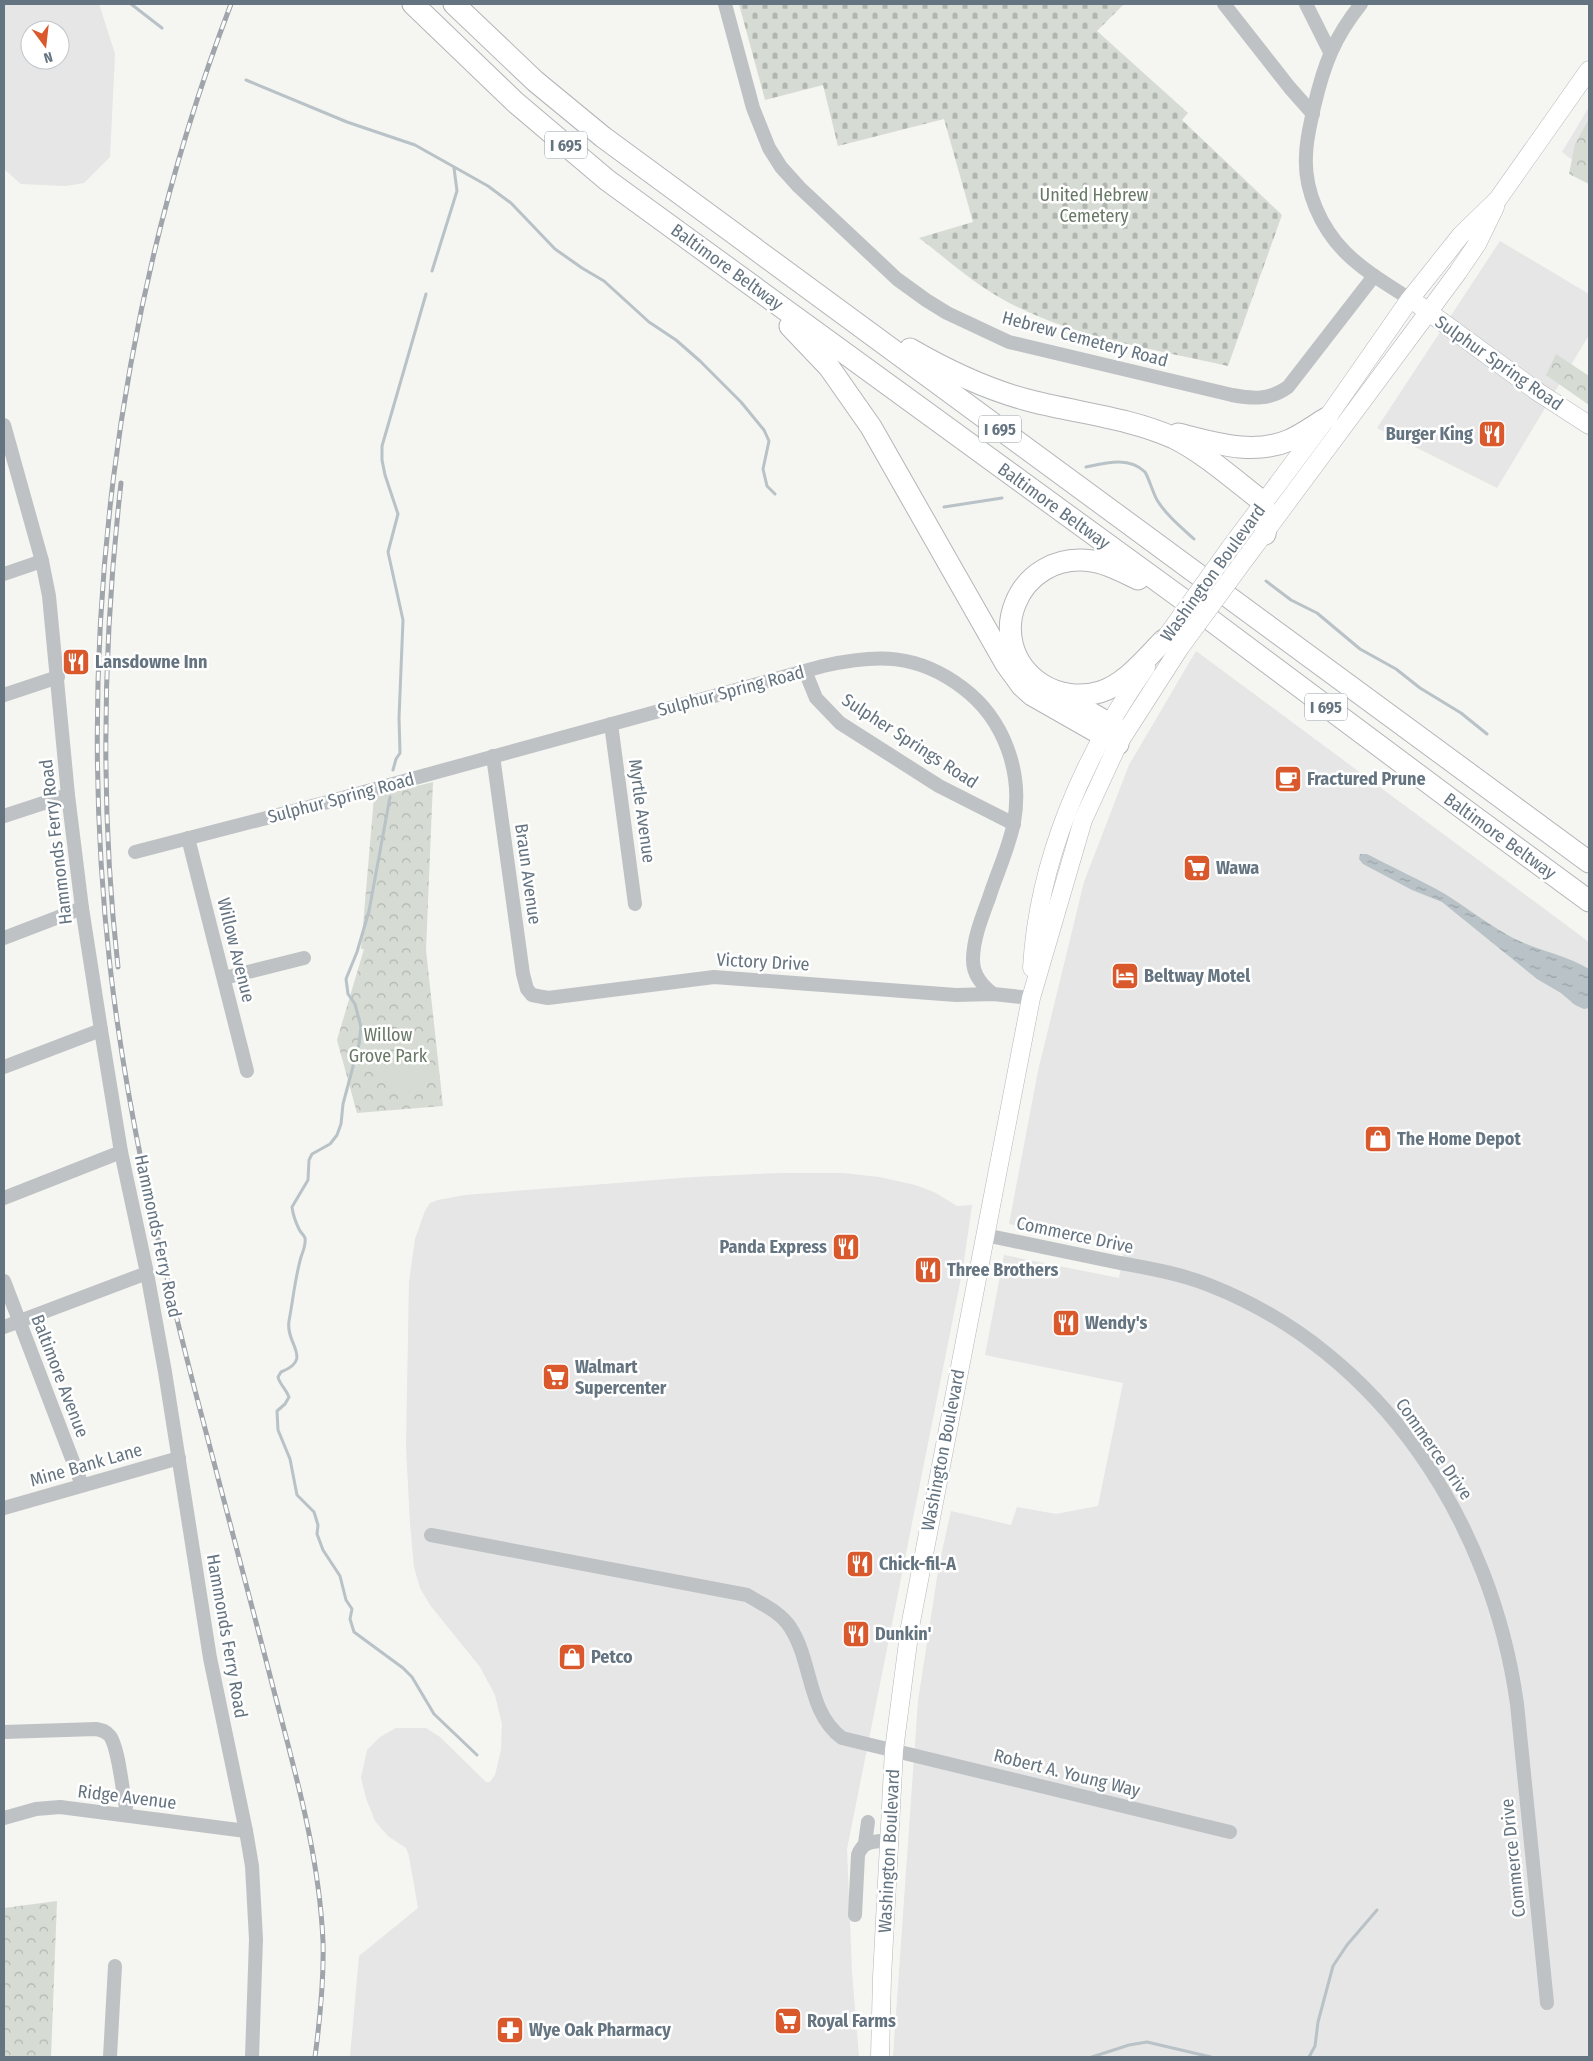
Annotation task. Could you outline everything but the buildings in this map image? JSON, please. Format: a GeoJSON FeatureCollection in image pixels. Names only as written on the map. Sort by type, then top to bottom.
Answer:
{"type":"FeatureCollection","features":[{"type":"Feature","properties":{"kind":"highway","name":"Baltimore Beltway"},"geometry":{"type":"LineString","coordinates":[[413,4],[515,102],[607,180],[1192,606],[1461,808],[1589,901]]}},
{"type":"Feature","properties":{"kind":"highway","name":"Baltimore Beltway"},"geometry":{"type":"LineString","coordinates":[[454,4],[535,80],[603,137],[1589,862]]}},
{"type":"Feature","properties":{"kind":"highway"},"geometry":{"type":"LineString","coordinates":[[714,257],[810,346],[850,396],[871,427],[1006,664],[1022,686],[1048,706],[1113,734]]}},
{"type":"Feature","properties":{"kind":"highway"},"geometry":{"type":"LineString","coordinates":[[804,286],[918,354],[962,376],[1029,401],[1237,447],[1257,448],[1274,446],[1291,439],[1327,418]]}},
{"type":"Feature","properties":{"kind":"highway"},"geometry":{"type":"LineString","coordinates":[[1145,427],[1175,439],[1198,453],[1263,502],[1267,523],[1265,534]]}},
{"type":"Feature","properties":{"kind":"highway"},"geometry":{"type":"LineString","coordinates":[[1113,734],[1056,692],[1032,678],[1021,666],[1011,639],[1012,619],[1018,596],[1033,576],[1045,568],[1060,562],[1077,560],[1110,565],[1192,606]]}},
{"type":"Feature","properties":{"kind":"highway"},"geometry":{"type":"LineString","coordinates":[[1056,692],[1073,695],[1100,692],[1130,675],[1172,644]]}},
{"type":"Feature","properties":{"kind":"highway"},"geometry":{"type":"LineString","coordinates":[[1559,839],[1589,857]]}},
{"type":"Feature","properties":{"kind":"main road","name":"Washington Boulevard"},"geometry":{"type":"LineString","coordinates":[[1172,644],[1230,548],[1327,418],[1410,299],[1461,236],[1498,199],[1589,70]]}},
{"type":"Feature","properties":{"kind":"main road","name":"Washington Boulevard"},"geometry":{"type":"LineString","coordinates":[[880,2057],[894,1750],[910,1627],[1031,998],[1037,916],[1050,862],[1066,814],[1113,734],[1128,692],[1246,559],[1265,534],[1477,244],[1498,199]]}},
{"type":"Feature","properties":{"kind":"main road","name":"Sulphur Spring Road"},"geometry":{"type":"LineString","coordinates":[[1410,299],[1538,392],[1589,425]]}},
{"type":"Feature","properties":{"kind":"street","name":"Hebrew Cemetery Road"},"geometry":{"type":"LineString","coordinates":[[725,4],[756,115],[769,148],[781,167],[897,279],[926,300],[989,334],[1009,342],[1062,356],[1232,395],[1260,398],[1275,395],[1288,387],[1374,276]]}},
{"type":"Feature","properties":{"kind":"street"},"geometry":{"type":"LineString","coordinates":[[1224,4],[1290,88],[1313,114]]}},
{"type":"Feature","properties":{"kind":"street"},"geometry":{"type":"LineString","coordinates":[[1306,4],[1330,52]]}},
{"type":"Feature","properties":{"kind":"street"},"geometry":{"type":"LineString","coordinates":[[1361,4],[1344,25],[1330,52],[1313,114],[1306,155],[1309,187],[1324,224],[1345,252],[1374,276],[1410,299]]}},
{"type":"Feature","properties":{"kind":"street","name":"Hammonds Ferry Road"},"geometry":{"type":"LineString","coordinates":[[4,425],[7,451],[42,561],[49,596],[68,795],[82,908],[101,1030],[121,1152],[147,1273],[179,1458],[210,1658],[246,1831],[255,1902],[255,2009],[252,2057]]}},
{"type":"Feature","properties":{"kind":"street"},"geometry":{"type":"LineString","coordinates":[[4,574],[42,561]]}},
{"type":"Feature","properties":{"kind":"street","name":"Sulphur Spring Road"},"geometry":{"type":"LineString","coordinates":[[134,852],[324,803],[805,671],[854,659],[897,658],[916,663],[951,679],[972,695],[998,727],[1006,746],[1016,781],[1017,801],[1014,824],[975,944],[973,960],[981,985],[993,994]]}},
{"type":"Feature","properties":{"kind":"street","name":"Sulpher Springs Road"},"geometry":{"type":"LineString","coordinates":[[805,671],[816,698],[840,723],[939,786],[1014,824]]}},
{"type":"Feature","properties":{"kind":"street"},"geometry":{"type":"LineString","coordinates":[[4,694],[58,677]]}},
{"type":"Feature","properties":{"kind":"street","name":"Myrtle Avenue"},"geometry":{"type":"LineString","coordinates":[[612,724],[635,904]]}},
{"type":"Feature","properties":{"kind":"street","name":"Braun Avenue"},"geometry":{"type":"LineString","coordinates":[[493,756],[523,974],[527,989],[532,995]]}},
{"type":"Feature","properties":{"kind":"street"},"geometry":{"type":"LineString","coordinates":[[4,816],[68,795]]}},
{"type":"Feature","properties":{"kind":"street","name":"Willow Avenue"},"geometry":{"type":"LineString","coordinates":[[188,838],[247,1071]]}},
{"type":"Feature","properties":{"kind":"street"},"geometry":{"type":"LineString","coordinates":[[4,938],[82,908]]}},
{"type":"Feature","properties":{"kind":"street"},"geometry":{"type":"LineString","coordinates":[[224,978],[304,958]]}},
{"type":"Feature","properties":{"kind":"street","name":"Victory Drive"},"geometry":{"type":"LineString","coordinates":[[532,995],[555,997],[714,977],[956,995],[993,994]]}},
{"type":"Feature","properties":{"kind":"street"},"geometry":{"type":"LineString","coordinates":[[993,994],[1031,998]]}},
{"type":"Feature","properties":{"kind":"street"},"geometry":{"type":"LineString","coordinates":[[4,1067],[101,1030]]}},
{"type":"Feature","properties":{"kind":"street"},"geometry":{"type":"LineString","coordinates":[[4,1198],[121,1152]]}},
{"type":"Feature","properties":{"kind":"street","name":"Commerce Drive"},"geometry":{"type":"LineString","coordinates":[[985,1236],[1166,1272],[1207,1284],[1236,1296],[1265,1310],[1318,1345],[1362,1385],[1405,1434],[1432,1471],[1470,1539],[1485,1573],[1513,1671],[1518,1704],[1547,2003]]}},
{"type":"Feature","properties":{"kind":"street"},"geometry":{"type":"LineString","coordinates":[[4,1327],[147,1273]]}},
{"type":"Feature","properties":{"kind":"street","name":"Baltimore Avenue"},"geometry":{"type":"LineString","coordinates":[[4,1281],[82,1485]]}},
{"type":"Feature","properties":{"kind":"street","name":"Mine Bank Lane"},"geometry":{"type":"LineString","coordinates":[[4,1508],[179,1458]]}},
{"type":"Feature","properties":{"kind":"street","name":"Robert A. Young Way"},"geometry":{"type":"LineString","coordinates":[[431,1535],[747,1595],[778,1614],[789,1626],[797,1639],[822,1717],[832,1731],[842,1738],[1230,1832]]}},
{"type":"Feature","properties":{"kind":"street"},"geometry":{"type":"LineString","coordinates":[[4,1732],[104,1730],[109,1735],[114,1748],[126,1807],[123,1815]]}},
{"type":"Feature","properties":{"kind":"street","name":"Ridge Avenue"},"geometry":{"type":"LineString","coordinates":[[4,1818],[48,1807],[246,1831]]}},
{"type":"Feature","properties":{"kind":"street"},"geometry":{"type":"LineString","coordinates":[[855,1915],[858,1855],[860,1848],[865,1843],[868,1822]]}},
{"type":"Feature","properties":{"kind":"street"},"geometry":{"type":"LineString","coordinates":[[865,1843],[889,1840]]}},
{"type":"Feature","properties":{"kind":"street"},"geometry":{"type":"LineString","coordinates":[[110,2057],[115,1966]]}},
{"type":"Feature","properties":{"kind":"shaded area"},"geometry":{"type":"Polygon","coordinates":[[[4,4],[99,4],[115,54],[110,157],[84,183],[66,186],[21,184],[4,169],[4,4]]]}},
{"type":"Feature","properties":{"kind":"shaded area"},"geometry":{"type":"Polygon","coordinates":[[[1589,107],[1589,173],[1562,152],[1589,107]]]}},
{"type":"Feature","properties":{"kind":"shaded area"},"geometry":{"type":"Polygon","coordinates":[[[1500,241],[1589,294],[1589,335],[1497,488],[1377,428],[1500,241]]]}},
{"type":"Feature","properties":{"kind":"shaded area"},"geometry":{"type":"Polygon","coordinates":[[[1196,651],[1589,942],[1589,2057],[893,2057],[918,1701],[939,1565],[951,1511],[1011,1525],[1017,1507],[1056,1514],[1098,1506],[1123,1383],[985,1355],[1004,1255],[1119,1278],[1125,1246],[1009,1224],[1038,1071],[1084,882],[1129,765],[1196,651]]]}},
{"type":"Feature","properties":{"kind":"shaded area"},"geometry":{"type":"Polygon","coordinates":[[[781,1173],[843,1173],[879,1177],[915,1185],[934,1192],[957,1206],[972,1205],[963,1268],[847,1849],[852,1972],[859,2057],[350,2057],[359,1956],[418,1908],[406,1848],[388,1836],[375,1821],[366,1798],[361,1778],[367,1750],[380,1737],[396,1728],[426,1728],[440,1737],[486,1782],[490,1782],[495,1775],[501,1750],[502,1724],[495,1695],[480,1667],[430,1605],[420,1588],[414,1567],[406,1446],[409,1282],[415,1239],[425,1211],[430,1203],[465,1195],[694,1177],[781,1173]]]}},
{"type":"Feature","properties":{"kind":"green space","name":"United Hebrew Cemetery"},"geometry":{"type":"Polygon","coordinates":[[[739,4],[1124,4],[1097,31],[1188,113],[1182,120],[1282,215],[1228,366],[1107,339],[1047,320],[1019,308],[973,280],[919,238],[973,222],[944,119],[838,146],[823,85],[765,100],[739,4]]]}},
{"type":"Feature","properties":{"kind":"green space"},"geometry":{"type":"Polygon","coordinates":[[[1589,119],[1589,184],[1569,174],[1575,144],[1589,119]]]}},
{"type":"Feature","properties":{"kind":"green space"},"geometry":{"type":"Polygon","coordinates":[[[1556,354],[1589,376],[1589,405],[1546,375],[1556,354]]]}},
{"type":"Feature","properties":{"kind":"green space","name":"Willow Grove Park"},"geometry":{"type":"Polygon","coordinates":[[[433,782],[426,950],[443,1106],[357,1113],[337,1040],[364,949],[361,949],[374,797],[433,782]]]}},
{"type":"Feature","properties":{"kind":"green space"},"geometry":{"type":"Polygon","coordinates":[[[423,1055],[425,1087],[386,1090],[384,1058],[423,1055]]]}},
{"type":"Feature","properties":{"kind":"green space"},"geometry":{"type":"Polygon","coordinates":[[[57,1901],[51,2057],[4,2057],[4,1908],[57,1901]]]}},
{"type":"Feature","properties":{"kind":"water"},"geometry":{"type":"Polygon","coordinates":[[[1360,854],[1367,854],[1435,889],[1515,939],[1571,960],[1589,969],[1589,1008],[1584,1009],[1575,1005],[1561,993],[1537,979],[1442,902],[1412,890],[1363,864],[1359,859],[1360,854]]]}},
{"type":"Feature","properties":{"kind":"waterway"},"geometry":{"type":"LineString","coordinates":[[131,4],[162,28]]}},
{"type":"Feature","properties":{"kind":"waterway"},"geometry":{"type":"LineString","coordinates":[[246,80],[347,122],[415,145],[488,186],[511,203],[555,249],[604,281],[649,322],[676,340],[741,402],[764,430],[769,441],[763,469],[767,486],[775,494]]}},
{"type":"Feature","properties":{"kind":"waterway"},"geometry":{"type":"LineString","coordinates":[[432,271],[457,191],[454,168]]}},
{"type":"Feature","properties":{"kind":"waterway"},"geometry":{"type":"LineString","coordinates":[[393,770],[400,753],[399,718],[403,620],[388,552],[398,514],[385,475],[382,446],[426,294]]}},
{"type":"Feature","properties":{"kind":"waterway"},"geometry":{"type":"LineString","coordinates":[[1086,467],[1117,462],[1124,462],[1139,467],[1145,472],[1155,497],[1161,506],[1194,539]]}},
{"type":"Feature","properties":{"kind":"waterway"},"geometry":{"type":"LineString","coordinates":[[944,507],[1002,498]]}},
{"type":"Feature","properties":{"kind":"waterway"},"geometry":{"type":"LineString","coordinates":[[1266,581],[1291,600],[1317,613],[1360,649],[1396,669],[1420,688],[1461,713],[1487,734]]}},
{"type":"Feature","properties":{"kind":"waterway"},"geometry":{"type":"LineString","coordinates":[[390,797],[369,911],[357,952],[346,979],[348,994],[355,1004],[361,1027],[359,1044],[343,1104],[341,1124],[337,1135],[330,1144],[312,1154],[309,1160],[308,1180],[292,1207],[295,1221],[305,1238],[305,1243],[297,1273],[289,1321],[289,1329],[297,1356],[296,1362],[281,1372],[278,1377],[289,1397],[285,1404],[277,1411],[278,1430],[290,1459],[297,1495],[314,1512],[318,1525],[317,1534],[323,1550],[340,1576],[346,1600],[352,1609],[350,1619],[354,1632],[403,1668],[412,1677],[434,1714],[477,1755]]}},
{"type":"Feature","properties":{"kind":"waterway"},"geometry":{"type":"LineString","coordinates":[[1309,2057],[1315,2046],[1318,2022],[1333,1966],[1347,1945],[1377,1910]]}},
{"type":"Feature","properties":{"kind":"waterway"},"geometry":{"type":"LineString","coordinates":[[1092,2057],[1129,2045],[1147,2042],[1211,2057]]}},
{"type":"Feature","properties":{"kind":"railway"},"geometry":{"type":"LineString","coordinates":[[231,4],[191,119],[158,237],[132,356],[114,478],[102,600],[97,722],[100,844],[110,966],[125,1070],[144,1174],[192,1379],[294,1767],[310,1836],[316,1871],[323,1942],[321,2000],[315,2057]]}},
{"type":"Feature","properties":{"kind":"railway"},"geometry":{"type":"LineString","coordinates":[[118,967],[108,846],[106,725],[110,603],[121,483]]}},
{"type":"Feature","properties":{"kind":"place","name":"Burger King"},"geometry":{"type":"Point","coordinates":[1492,434]}},
{"type":"Feature","properties":{"kind":"place","name":"Lansdowne Inn"},"geometry":{"type":"Point","coordinates":[76,662]}},
{"type":"Feature","properties":{"kind":"place","name":"Fractured Prune"},"geometry":{"type":"Point","coordinates":[1288,779]}},
{"type":"Feature","properties":{"kind":"place","name":"Wawa"},"geometry":{"type":"Point","coordinates":[1197,868]}},
{"type":"Feature","properties":{"kind":"place","name":"Beltway Motel"},"geometry":{"type":"Point","coordinates":[1125,976]}},
{"type":"Feature","properties":{"kind":"place","name":"The Home Depot"},"geometry":{"type":"Point","coordinates":[1378,1139]}},
{"type":"Feature","properties":{"kind":"place","name":"Panda Express"},"geometry":{"type":"Point","coordinates":[846,1247]}},
{"type":"Feature","properties":{"kind":"place","name":"Three Brothers"},"geometry":{"type":"Point","coordinates":[928,1270]}},
{"type":"Feature","properties":{"kind":"place","name":"Wendy's"},"geometry":{"type":"Point","coordinates":[1066,1323]}},
{"type":"Feature","properties":{"kind":"place","name":"Walmart Supercenter"},"geometry":{"type":"Point","coordinates":[556,1377]}},
{"type":"Feature","properties":{"kind":"place","name":"Chick-fil-A"},"geometry":{"type":"Point","coordinates":[860,1564]}},
{"type":"Feature","properties":{"kind":"place","name":"Dunkin'"},"geometry":{"type":"Point","coordinates":[856,1634]}},
{"type":"Feature","properties":{"kind":"place","name":"Petco"},"geometry":{"type":"Point","coordinates":[572,1657]}},
{"type":"Feature","properties":{"kind":"place","name":"Royal Farms"},"geometry":{"type":"Point","coordinates":[788,2021]}},
{"type":"Feature","properties":{"kind":"place","name":"Wye Oak Pharmacy"},"geometry":{"type":"Point","coordinates":[510,2030]}}]}
